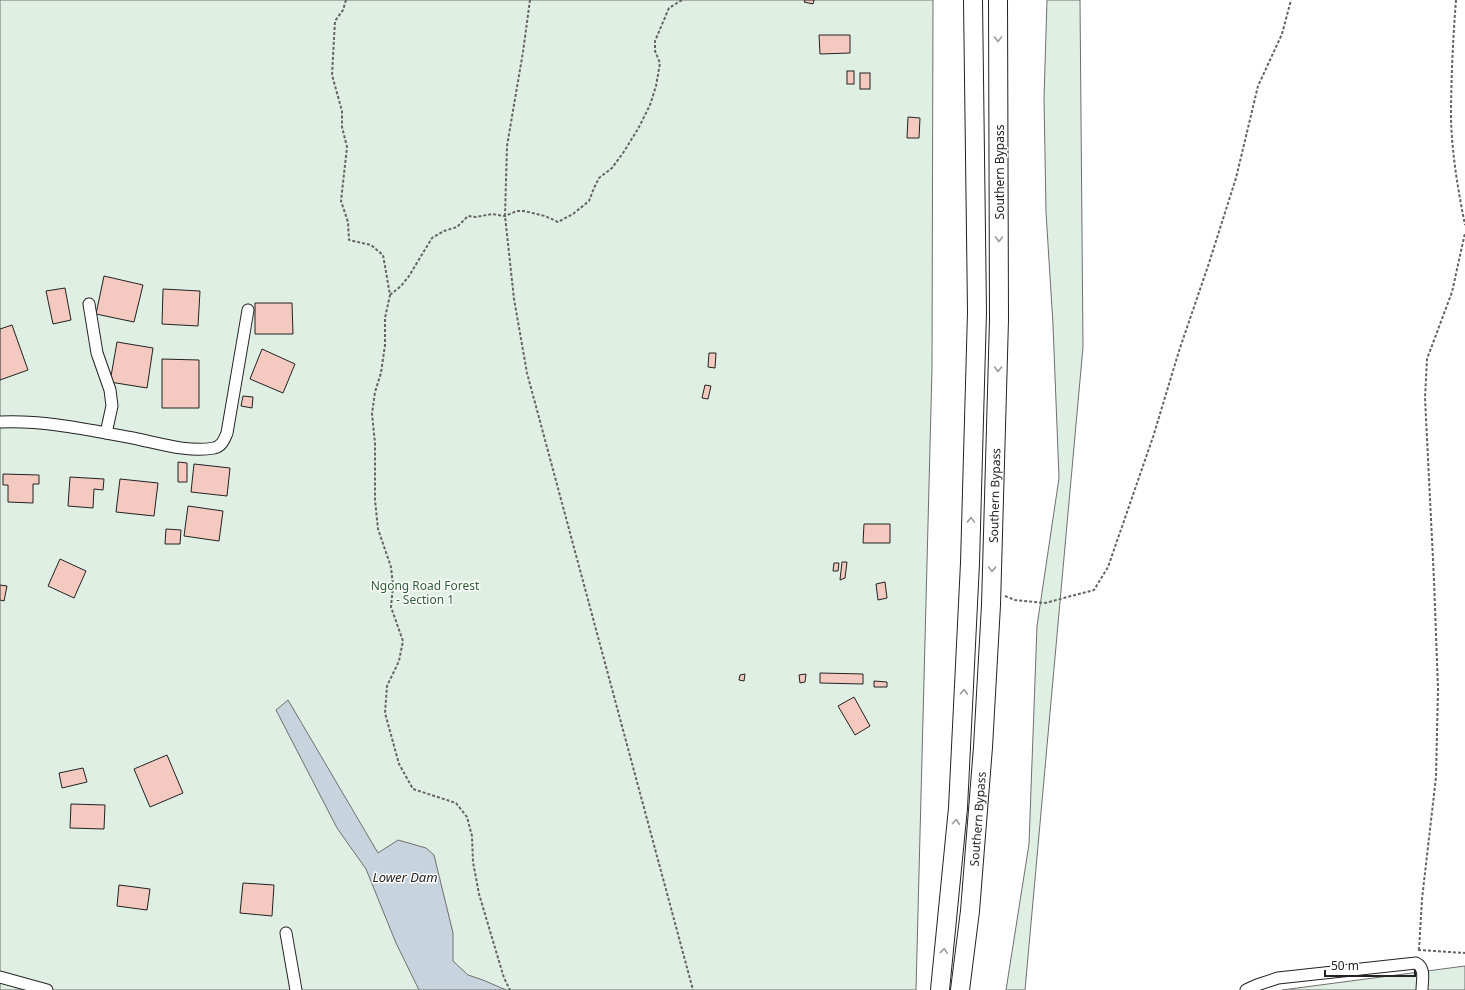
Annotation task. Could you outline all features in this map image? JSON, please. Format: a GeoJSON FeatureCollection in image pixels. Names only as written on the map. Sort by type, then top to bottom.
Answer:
{"type":"FeatureCollection","features":[{"type":"Feature","properties":{"kind":"highway","name":"Southern Bypass"},"geometry":{"type":"LineString","coordinates":[[940,990],[958,808],[970,563],[977,312],[973,0]]}},
{"type":"Feature","properties":{"kind":"highway","name":"Southern Bypass"},"geometry":{"type":"LineString","coordinates":[[960,990],[970,911],[983,747],[992,590],[999,320],[998,0]]}},
{"type":"Feature","properties":{"kind":"street"},"geometry":{"type":"LineString","coordinates":[[89,304],[97,353],[110,390],[112,406],[106,433]]}},
{"type":"Feature","properties":{"kind":"street"},"geometry":{"type":"LineString","coordinates":[[0,422],[18,421],[48,423],[174,447],[202,449],[216,448],[223,444],[227,433],[248,310]]}},
{"type":"Feature","properties":{"kind":"street"},"geometry":{"type":"LineString","coordinates":[[286,933],[296,990]]}},
{"type":"Feature","properties":{"kind":"street"},"geometry":{"type":"LineString","coordinates":[[1246,990],[1278,978],[1416,963],[1423,971],[1422,990]]}},
{"type":"Feature","properties":{"kind":"street"},"geometry":{"type":"LineString","coordinates":[[0,977],[47,990]]}},
{"type":"Feature","properties":{"kind":"path"},"geometry":{"type":"LineString","coordinates":[[346,0],[343,10],[335,21],[332,75],[342,111],[342,127],[347,147],[341,201],[348,222],[349,240],[371,245],[383,255],[390,295],[385,318],[385,346],[381,373],[375,392],[372,414],[375,443],[375,500],[378,529],[391,567],[393,586],[390,607],[403,641],[399,661],[387,686],[385,713],[399,764],[413,789],[456,803],[468,817],[472,836],[473,862],[479,894],[504,978],[510,990]]}},
{"type":"Feature","properties":{"kind":"path"},"geometry":{"type":"LineString","coordinates":[[530,0],[507,146],[505,216],[514,300],[527,373],[693,990]]}},
{"type":"Feature","properties":{"kind":"path"},"geometry":{"type":"LineString","coordinates":[[390,295],[401,286],[409,276],[432,238],[444,231],[457,227],[468,216],[476,217],[492,214],[505,216],[516,211],[524,211],[545,216],[558,222],[573,214],[590,201],[599,178],[612,168],[623,153],[650,105],[660,63],[655,52],[655,41],[669,8],[682,0]]}},
{"type":"Feature","properties":{"kind":"path"},"geometry":{"type":"LineString","coordinates":[[992,590],[1015,600],[1045,603],[1094,590],[1108,567],[1151,444],[1179,351],[1236,178],[1258,86],[1282,34],[1291,0]]}},
{"type":"Feature","properties":{"kind":"path"},"geometry":{"type":"LineString","coordinates":[[1456,0],[1451,119],[1456,180],[1465,225]]}},
{"type":"Feature","properties":{"kind":"path"},"geometry":{"type":"LineString","coordinates":[[1420,966],[1419,950],[1422,899],[1436,777],[1438,689],[1425,398],[1427,359],[1452,292],[1465,233]]}},
{"type":"Feature","properties":{"kind":"path"},"geometry":{"type":"LineString","coordinates":[[1419,950],[1465,953]]}},
{"type":"Feature","properties":{"kind":"green space","name":"Ngong Road Forest - Section 1"},"geometry":{"type":"Polygon","coordinates":[[[0,0],[933,0],[932,369],[916,990],[0,990],[0,0]]]}},
{"type":"Feature","properties":{"kind":"green space"},"geometry":{"type":"Polygon","coordinates":[[[1047,0],[1080,0],[1083,347],[1025,990],[1006,990],[1029,844],[1037,626],[1059,478],[1053,325],[1046,212],[1044,98],[1047,0]]]}},
{"type":"Feature","properties":{"kind":"green space"},"geometry":{"type":"Polygon","coordinates":[[[1465,966],[1465,990],[1282,990],[1465,966]]]}},
{"type":"Feature","properties":{"kind":"water","name":"Lower Dam"},"geometry":{"type":"Polygon","coordinates":[[[288,700],[378,853],[398,840],[426,848],[434,855],[453,933],[453,961],[468,975],[506,990],[419,990],[396,943],[366,869],[337,828],[276,710],[288,700]]]}},
{"type":"Feature","properties":{"kind":"building"},"geometry":{"type":"Polygon","coordinates":[[[805,0],[814,0],[813,4],[804,2],[805,0]]]}},
{"type":"Feature","properties":{"kind":"building"},"geometry":{"type":"Polygon","coordinates":[[[819,35],[850,35],[850,53],[820,54],[819,35]]]}},
{"type":"Feature","properties":{"kind":"building"},"geometry":{"type":"Polygon","coordinates":[[[847,71],[854,71],[854,84],[847,84],[847,71]]]}},
{"type":"Feature","properties":{"kind":"building"},"geometry":{"type":"Polygon","coordinates":[[[860,73],[870,73],[870,89],[860,89],[860,73]]]}},
{"type":"Feature","properties":{"kind":"building"},"geometry":{"type":"Polygon","coordinates":[[[908,117],[920,118],[919,138],[907,138],[908,117]]]}},
{"type":"Feature","properties":{"kind":"building"},"geometry":{"type":"Polygon","coordinates":[[[104,276],[143,285],[134,322],[96,314],[104,276]]]}},
{"type":"Feature","properties":{"kind":"building"},"geometry":{"type":"Polygon","coordinates":[[[65,288],[71,320],[53,324],[46,291],[65,288]]]}},
{"type":"Feature","properties":{"kind":"building"},"geometry":{"type":"Polygon","coordinates":[[[163,289],[200,291],[198,326],[162,324],[163,289]]]}},
{"type":"Feature","properties":{"kind":"building"},"geometry":{"type":"Polygon","coordinates":[[[255,303],[292,303],[293,334],[255,334],[255,303]]]}},
{"type":"Feature","properties":{"kind":"building"},"geometry":{"type":"Polygon","coordinates":[[[12,325],[28,370],[0,380],[0,329],[12,325]]]}},
{"type":"Feature","properties":{"kind":"building"},"geometry":{"type":"Polygon","coordinates":[[[117,342],[153,348],[147,388],[110,382],[117,342]]]}},
{"type":"Feature","properties":{"kind":"building"},"geometry":{"type":"Polygon","coordinates":[[[262,349],[295,364],[283,393],[250,379],[262,349]]]}},
{"type":"Feature","properties":{"kind":"building"},"geometry":{"type":"Polygon","coordinates":[[[709,353],[716,353],[715,368],[708,367],[709,353]]]}},
{"type":"Feature","properties":{"kind":"building"},"geometry":{"type":"Polygon","coordinates":[[[162,359],[199,360],[199,408],[162,408],[162,359]]]}},
{"type":"Feature","properties":{"kind":"building"},"geometry":{"type":"Polygon","coordinates":[[[705,385],[711,386],[708,399],[702,398],[705,385]]]}},
{"type":"Feature","properties":{"kind":"building"},"geometry":{"type":"Polygon","coordinates":[[[243,396],[253,397],[252,408],[241,406],[243,396]]]}},
{"type":"Feature","properties":{"kind":"building"},"geometry":{"type":"Polygon","coordinates":[[[178,462],[187,463],[187,482],[178,482],[178,462]]]}},
{"type":"Feature","properties":{"kind":"building"},"geometry":{"type":"Polygon","coordinates":[[[194,464],[230,468],[227,496],[191,492],[194,464]]]}},
{"type":"Feature","properties":{"kind":"building"},"geometry":{"type":"Polygon","coordinates":[[[3,474],[39,475],[39,484],[33,484],[33,503],[8,502],[8,485],[3,485],[3,474]]]}},
{"type":"Feature","properties":{"kind":"building"},"geometry":{"type":"Polygon","coordinates":[[[70,477],[104,479],[103,490],[94,489],[93,508],[68,506],[70,477]]]}},
{"type":"Feature","properties":{"kind":"building"},"geometry":{"type":"Polygon","coordinates":[[[120,479],[158,483],[154,516],[116,512],[120,479]]]}},
{"type":"Feature","properties":{"kind":"building"},"geometry":{"type":"Polygon","coordinates":[[[188,506],[223,511],[219,541],[184,536],[188,506]]]}},
{"type":"Feature","properties":{"kind":"building"},"geometry":{"type":"Polygon","coordinates":[[[864,524],[890,524],[890,543],[863,543],[864,524]]]}},
{"type":"Feature","properties":{"kind":"building"},"geometry":{"type":"Polygon","coordinates":[[[166,529],[181,530],[180,544],[165,544],[166,529]]]}},
{"type":"Feature","properties":{"kind":"building"},"geometry":{"type":"Polygon","coordinates":[[[60,559],[86,571],[74,598],[48,586],[60,559]]]}},
{"type":"Feature","properties":{"kind":"building"},"geometry":{"type":"Polygon","coordinates":[[[842,562],[847,562],[845,578],[840,580],[842,562]]]}},
{"type":"Feature","properties":{"kind":"building"},"geometry":{"type":"Polygon","coordinates":[[[834,563],[839,563],[838,571],[833,571],[834,563]]]}},
{"type":"Feature","properties":{"kind":"building"},"geometry":{"type":"Polygon","coordinates":[[[885,582],[887,598],[878,600],[876,584],[885,582]]]}},
{"type":"Feature","properties":{"kind":"building"},"geometry":{"type":"Polygon","coordinates":[[[0,585],[7,586],[4,601],[0,600],[0,585]]]}},
{"type":"Feature","properties":{"kind":"building"},"geometry":{"type":"Polygon","coordinates":[[[820,673],[863,674],[863,684],[820,683],[820,673]]]}},
{"type":"Feature","properties":{"kind":"building"},"geometry":{"type":"Polygon","coordinates":[[[745,674],[744,681],[739,680],[740,675],[745,674]]]}},
{"type":"Feature","properties":{"kind":"building"},"geometry":{"type":"Polygon","coordinates":[[[806,674],[805,682],[800,683],[799,675],[806,674]]]}},
{"type":"Feature","properties":{"kind":"building"},"geometry":{"type":"Polygon","coordinates":[[[874,681],[887,682],[887,687],[874,687],[874,681]]]}},
{"type":"Feature","properties":{"kind":"building"},"geometry":{"type":"Polygon","coordinates":[[[854,697],[870,726],[855,735],[838,706],[854,697]]]}},
{"type":"Feature","properties":{"kind":"building"},"geometry":{"type":"Polygon","coordinates":[[[167,755],[183,793],[150,807],[134,769],[167,755]]]}},
{"type":"Feature","properties":{"kind":"building"},"geometry":{"type":"Polygon","coordinates":[[[83,768],[87,782],[62,788],[59,773],[83,768]]]}},
{"type":"Feature","properties":{"kind":"building"},"geometry":{"type":"Polygon","coordinates":[[[71,804],[105,805],[104,829],[70,828],[71,804]]]}},
{"type":"Feature","properties":{"kind":"building"},"geometry":{"type":"Polygon","coordinates":[[[243,883],[274,885],[272,916],[240,913],[243,883]]]}},
{"type":"Feature","properties":{"kind":"building"},"geometry":{"type":"Polygon","coordinates":[[[119,885],[150,889],[147,910],[117,906],[119,885]]]}}]}
